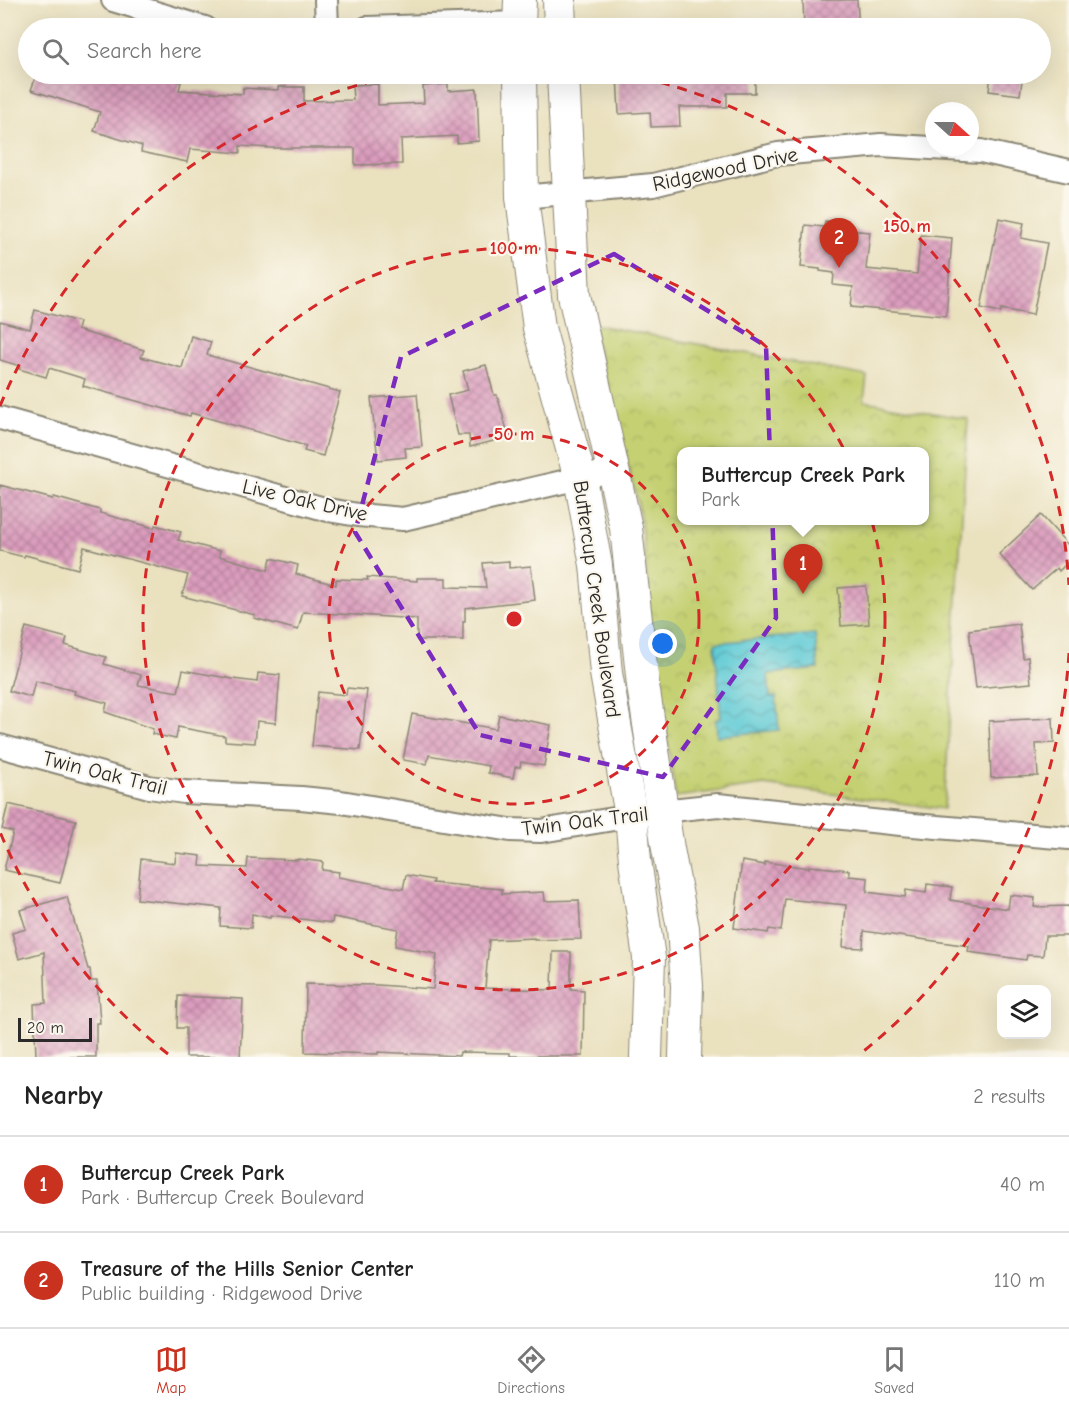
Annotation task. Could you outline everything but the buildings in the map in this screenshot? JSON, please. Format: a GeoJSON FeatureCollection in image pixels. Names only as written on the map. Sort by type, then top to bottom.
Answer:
{"type":"FeatureCollection","features":[{"type":"Feature","properties":{"kind":"street"},"geometry":{"type":"LineString","coordinates":[[113,0],[172,18]]}},
{"type":"Feature","properties":{"kind":"street"},"geometry":{"type":"LineString","coordinates":[[326,0],[327,18]]}},
{"type":"Feature","properties":{"kind":"street"},"geometry":{"type":"LineString","coordinates":[[559,0],[560,18]]}},
{"type":"Feature","properties":{"kind":"street","name":"Buttercup Creek Boulevard"},"geometry":{"type":"LineString","coordinates":[[520,84],[522,197],[539,328],[580,478],[596,565],[606,673],[631,816],[634,860],[649,958],[646,1057]]}},
{"type":"Feature","properties":{"kind":"street","name":"Buttercup Creek Boulevard"},"geometry":{"type":"LineString","coordinates":[[563,84],[574,295],[626,528],[644,685],[668,849],[683,928],[687,986],[685,1057]]}},
{"type":"Feature","properties":{"kind":"street","name":"Ridgewood Drive"},"geometry":{"type":"LineString","coordinates":[[522,197],[653,185],[778,154],[881,146],[981,151],[1069,171]]}},
{"type":"Feature","properties":{"kind":"street","name":"Live Oak Drive"},"geometry":{"type":"LineString","coordinates":[[0,418],[328,510],[403,519],[614,470]]}},
{"type":"Feature","properties":{"kind":"street","name":"Twin Oak Trail"},"geometry":{"type":"LineString","coordinates":[[0,746],[149,788],[341,802],[510,830],[541,831],[662,811],[718,805],[1069,838]]}},
{"type":"Feature","properties":{"kind":"highlighted area"},"geometry":{"type":"Polygon","coordinates":[[[614,254],[766,346],[776,618],[663,777],[480,735],[355,532],[401,357],[614,254]]]}},
{"type":"Feature","properties":{"kind":"green space"},"geometry":{"type":"Polygon","coordinates":[[[591,324],[867,376],[864,401],[968,419],[944,809],[764,785],[676,797],[651,632],[638,503],[591,324]]]}},
{"type":"Feature","properties":{"kind":"water"},"geometry":{"type":"Polygon","coordinates":[[[815,634],[818,669],[768,674],[770,697],[776,697],[779,730],[717,736],[716,719],[721,719],[715,643],[815,634]]]}},
{"type":"Feature","properties":{"kind":"place","name":"Treasure of the Hills Senior Center"},"geometry":{"type":"Point","coordinates":[839,268]}},
{"type":"Feature","properties":{"kind":"place","name":"Buttercup Creek Park"},"geometry":{"type":"Point","coordinates":[803,594]}}]}
